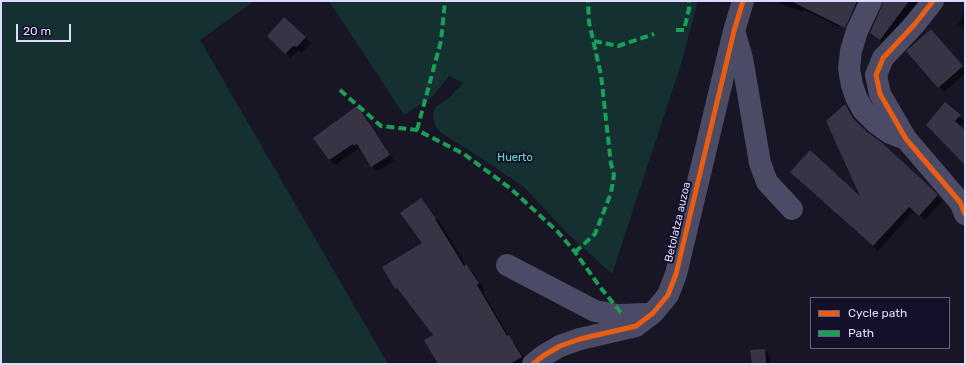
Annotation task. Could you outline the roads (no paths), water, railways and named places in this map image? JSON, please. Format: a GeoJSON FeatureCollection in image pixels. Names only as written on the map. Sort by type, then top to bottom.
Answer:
{"type":"FeatureCollection","features":[{"type":"Feature","properties":{"kind":"street","name":"Betolatza auzoa"},"geometry":{"type":"LineString","coordinates":[[533,364],[560,346],[636,326],[653,313],[668,295],[676,274],[734,31],[743,1]]}},
{"type":"Feature","properties":{"kind":"street"},"geometry":{"type":"LineString","coordinates":[[871,1],[857,31],[851,51],[849,69],[852,85],[863,110],[876,123],[890,133],[906,139]]}},
{"type":"Feature","properties":{"kind":"street"},"geometry":{"type":"LineString","coordinates":[[933,1],[915,24],[883,58],[876,75],[880,94],[906,139],[960,202],[965,214]]}},
{"type":"Feature","properties":{"kind":"street"},"geometry":{"type":"LineString","coordinates":[[734,31],[742,58],[760,163],[768,182],[792,209]]}},
{"type":"Feature","properties":{"kind":"street"},"geometry":{"type":"LineString","coordinates":[[507,265],[595,311],[618,315],[653,313]]}},
{"type":"Feature","properties":{"kind":"park label","name":"Huerto"},"geometry":{"type":"Point","coordinates":[515,158]}}]}
